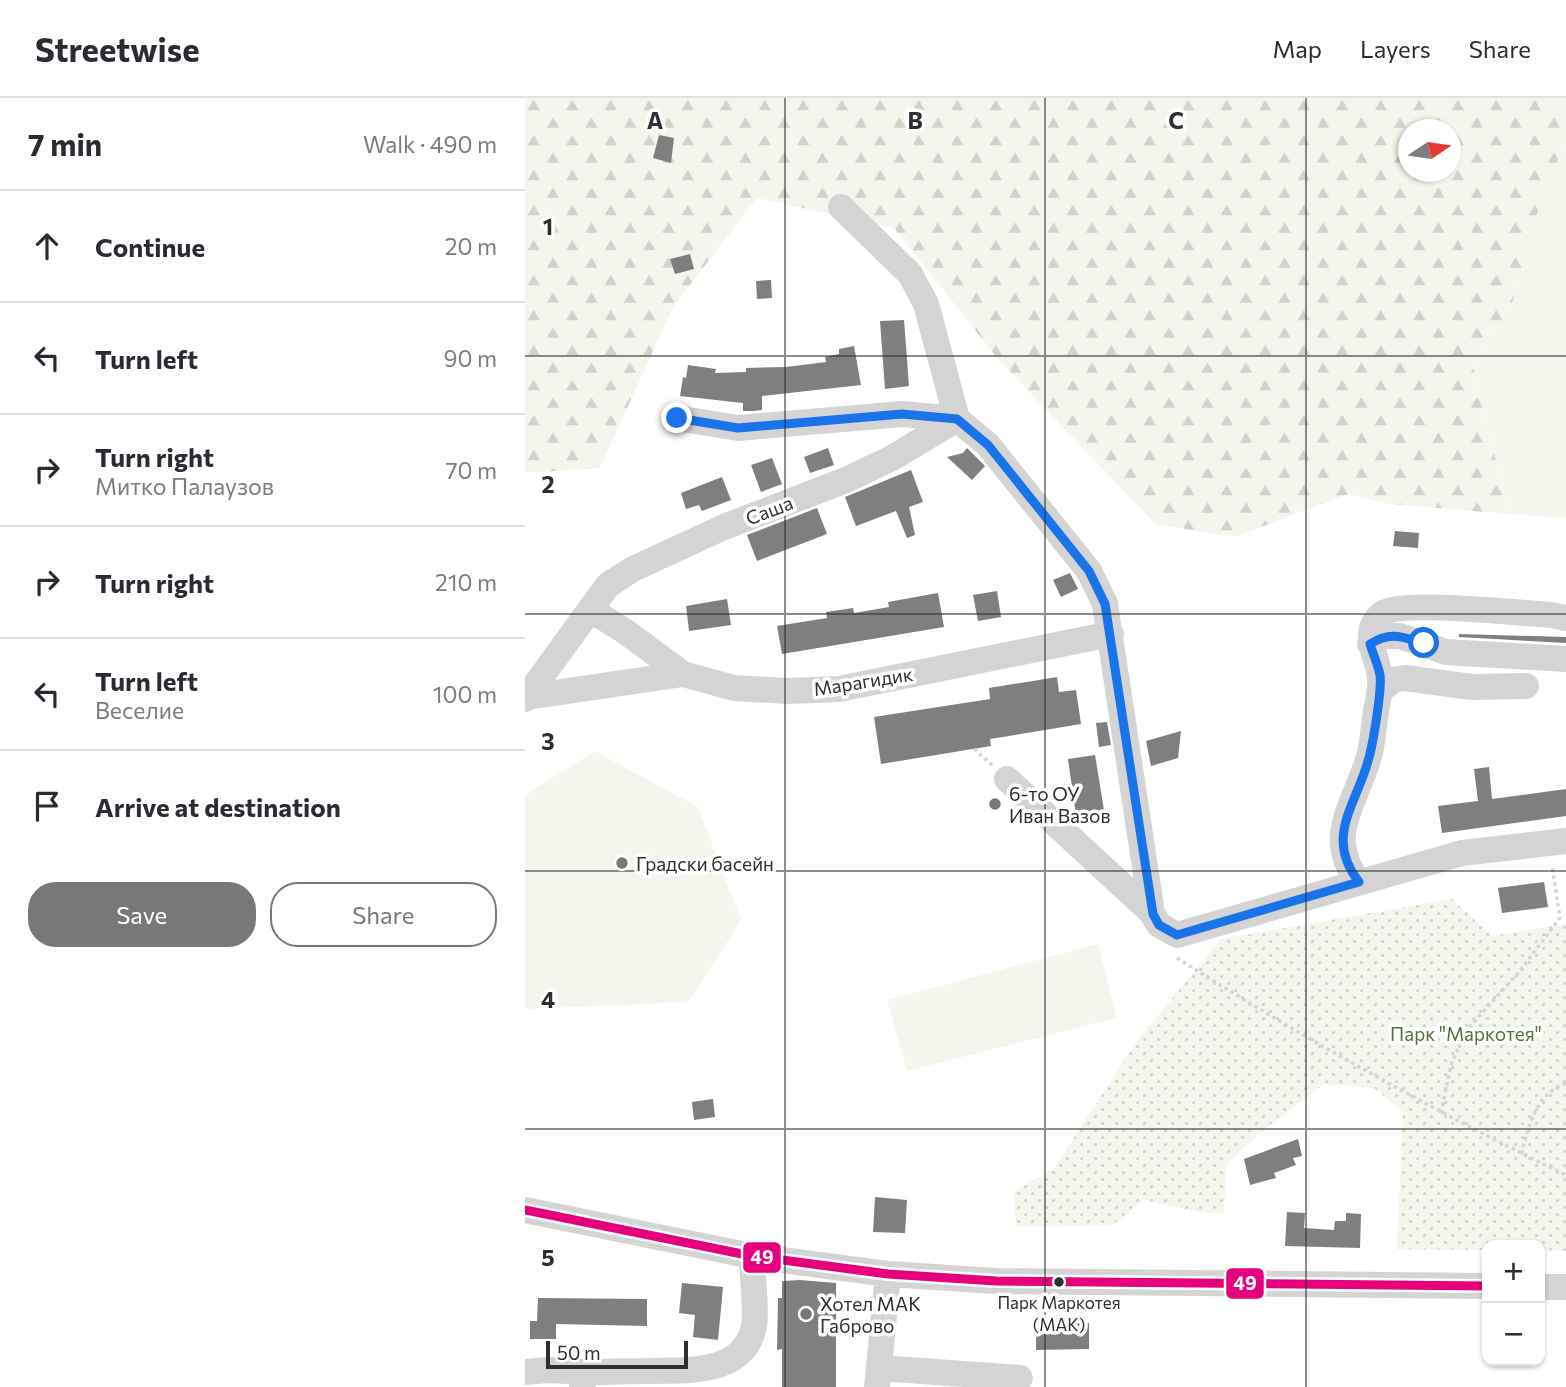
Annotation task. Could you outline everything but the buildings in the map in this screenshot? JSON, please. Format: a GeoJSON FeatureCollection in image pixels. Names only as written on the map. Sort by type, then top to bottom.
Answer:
{"type":"FeatureCollection","features":[{"type":"Feature","properties":{"kind":"street"},"geometry":{"type":"LineString","coordinates":[[841,207],[910,274],[926,304],[957,419]]}},
{"type":"Feature","properties":{"kind":"street"},"geometry":{"type":"LineString","coordinates":[[677,418],[738,428],[902,414],[957,419],[988,445],[1089,571],[1105,604],[1156,919]]}},
{"type":"Feature","properties":{"kind":"street","name":"Саша"},"geometry":{"type":"LineString","coordinates":[[526,698],[608,585],[633,569],[724,527],[846,480],[892,458],[957,419]]}},
{"type":"Feature","properties":{"kind":"street"},"geometry":{"type":"LineString","coordinates":[[1359,882],[1349,870],[1344,852],[1344,820],[1369,761],[1380,678],[1370,644],[1372,629],[1382,614],[1397,609],[1449,608],[1566,618]]}},
{"type":"Feature","properties":{"kind":"street","name":"Марагидик"},"geometry":{"type":"LineString","coordinates":[[591,610],[683,674],[734,688],[788,691],[839,689],[1111,634]]}},
{"type":"Feature","properties":{"kind":"street"},"geometry":{"type":"LineString","coordinates":[[1370,644],[1384,636],[1401,636],[1446,652],[1566,659]]}},
{"type":"Feature","properties":{"kind":"street"},"geometry":{"type":"LineString","coordinates":[[526,698],[683,674]]}},
{"type":"Feature","properties":{"kind":"street"},"geometry":{"type":"LineString","coordinates":[[1379,692],[1393,680],[1405,678],[1472,687],[1525,685]]}},
{"type":"Feature","properties":{"kind":"street"},"geometry":{"type":"LineString","coordinates":[[1007,779],[1156,919],[1177,935],[1462,853],[1557,842]]}},
{"type":"Feature","properties":{"kind":"street"},"geometry":{"type":"LineString","coordinates":[[525,1210],[752,1256],[888,1274],[996,1281],[1482,1286]]}},
{"type":"Feature","properties":{"kind":"street"},"geometry":{"type":"LineString","coordinates":[[525,1372],[548,1370],[584,1379],[707,1369],[726,1362],[739,1354],[748,1342],[754,1325],[752,1256]]}},
{"type":"Feature","properties":{"kind":"street"},"geometry":{"type":"LineString","coordinates":[[888,1274],[878,1377],[1020,1378]]}},
{"type":"Feature","properties":{"kind":"street"},"geometry":{"type":"LineString","coordinates":[[1545,1287],[1566,1287]]}},
{"type":"Feature","properties":{"kind":"path"},"geometry":{"type":"LineString","coordinates":[[1441,1113],[1451,1065],[1465,1032],[1519,972],[1560,918],[1557,842]]}},
{"type":"Feature","properties":{"kind":"path"},"geometry":{"type":"LineString","coordinates":[[1171,954],[1259,1010],[1441,1113],[1566,1175]]}},
{"type":"Feature","properties":{"kind":"path"},"geometry":{"type":"LineString","coordinates":[[1521,1154],[1532,1115],[1551,1089],[1566,1083]]}},
{"type":"Feature","properties":{"kind":"green space"},"geometry":{"type":"Polygon","coordinates":[[[525,98],[1566,98],[1566,148],[1547,178],[1511,307],[1472,363],[1509,514],[1389,504],[1348,494],[1235,537],[1155,524],[998,359],[894,228],[757,198],[673,307],[600,468],[525,473],[525,98]]]}},
{"type":"Feature","properties":{"kind":"green space"},"geometry":{"type":"Polygon","coordinates":[[[1566,148],[1566,518],[1509,514],[1472,363],[1511,307],[1547,177],[1566,148]]]}},
{"type":"Feature","properties":{"kind":"green space","name":"Градски басейн"},"geometry":{"type":"Polygon","coordinates":[[[595,751],[698,807],[741,920],[689,1002],[525,1009],[525,795],[595,751]]]}},
{"type":"Feature","properties":{"kind":"green space","name":"Парк \"Маркотея\""},"geometry":{"type":"Polygon","coordinates":[[[1452,899],[1492,936],[1566,924],[1566,1251],[1545,1250],[1545,1240],[1482,1240],[1482,1250],[1397,1249],[1403,1112],[1374,1088],[1324,1084],[1261,1132],[1226,1165],[1224,1213],[1199,1212],[1144,1200],[1113,1225],[1016,1227],[1014,1192],[1054,1168],[1137,1041],[1221,939],[1452,899]]]}},
{"type":"Feature","properties":{"kind":"green space"},"geometry":{"type":"Polygon","coordinates":[[[1098,944],[1117,1018],[907,1071],[887,1000],[1098,944]]]}},
{"type":"Feature","properties":{"kind":"transit line","name":"49"},"geometry":{"type":"LineString","coordinates":[[525,1210],[752,1256],[888,1274],[996,1281],[1482,1286]]}},
{"type":"Feature","properties":{"kind":"place","name":"6-то ОУ Иван Вазов"},"geometry":{"type":"Point","coordinates":[995,804]}},
{"type":"Feature","properties":{"kind":"place","name":"Градски басейн"},"geometry":{"type":"Point","coordinates":[622,863]}},
{"type":"Feature","properties":{"kind":"place","name":"Парк Маркотея (МАК)"},"geometry":{"type":"Point","coordinates":[1059,1282]}},
{"type":"Feature","properties":{"kind":"place","name":"Хотел МАК Габрово"},"geometry":{"type":"Point","coordinates":[806,1314]}},
{"type":"Feature","properties":{"kind":"route"},"geometry":{"type":"LineString","coordinates":[[677,418],[738,428],[902,414],[957,419],[988,445],[1089,571],[1105,604],[1153,914],[1159,925],[1177,935],[1359,882],[1349,870],[1344,852],[1344,820],[1369,761],[1380,678],[1370,644],[1384,636],[1401,636],[1424,643]]}}]}
